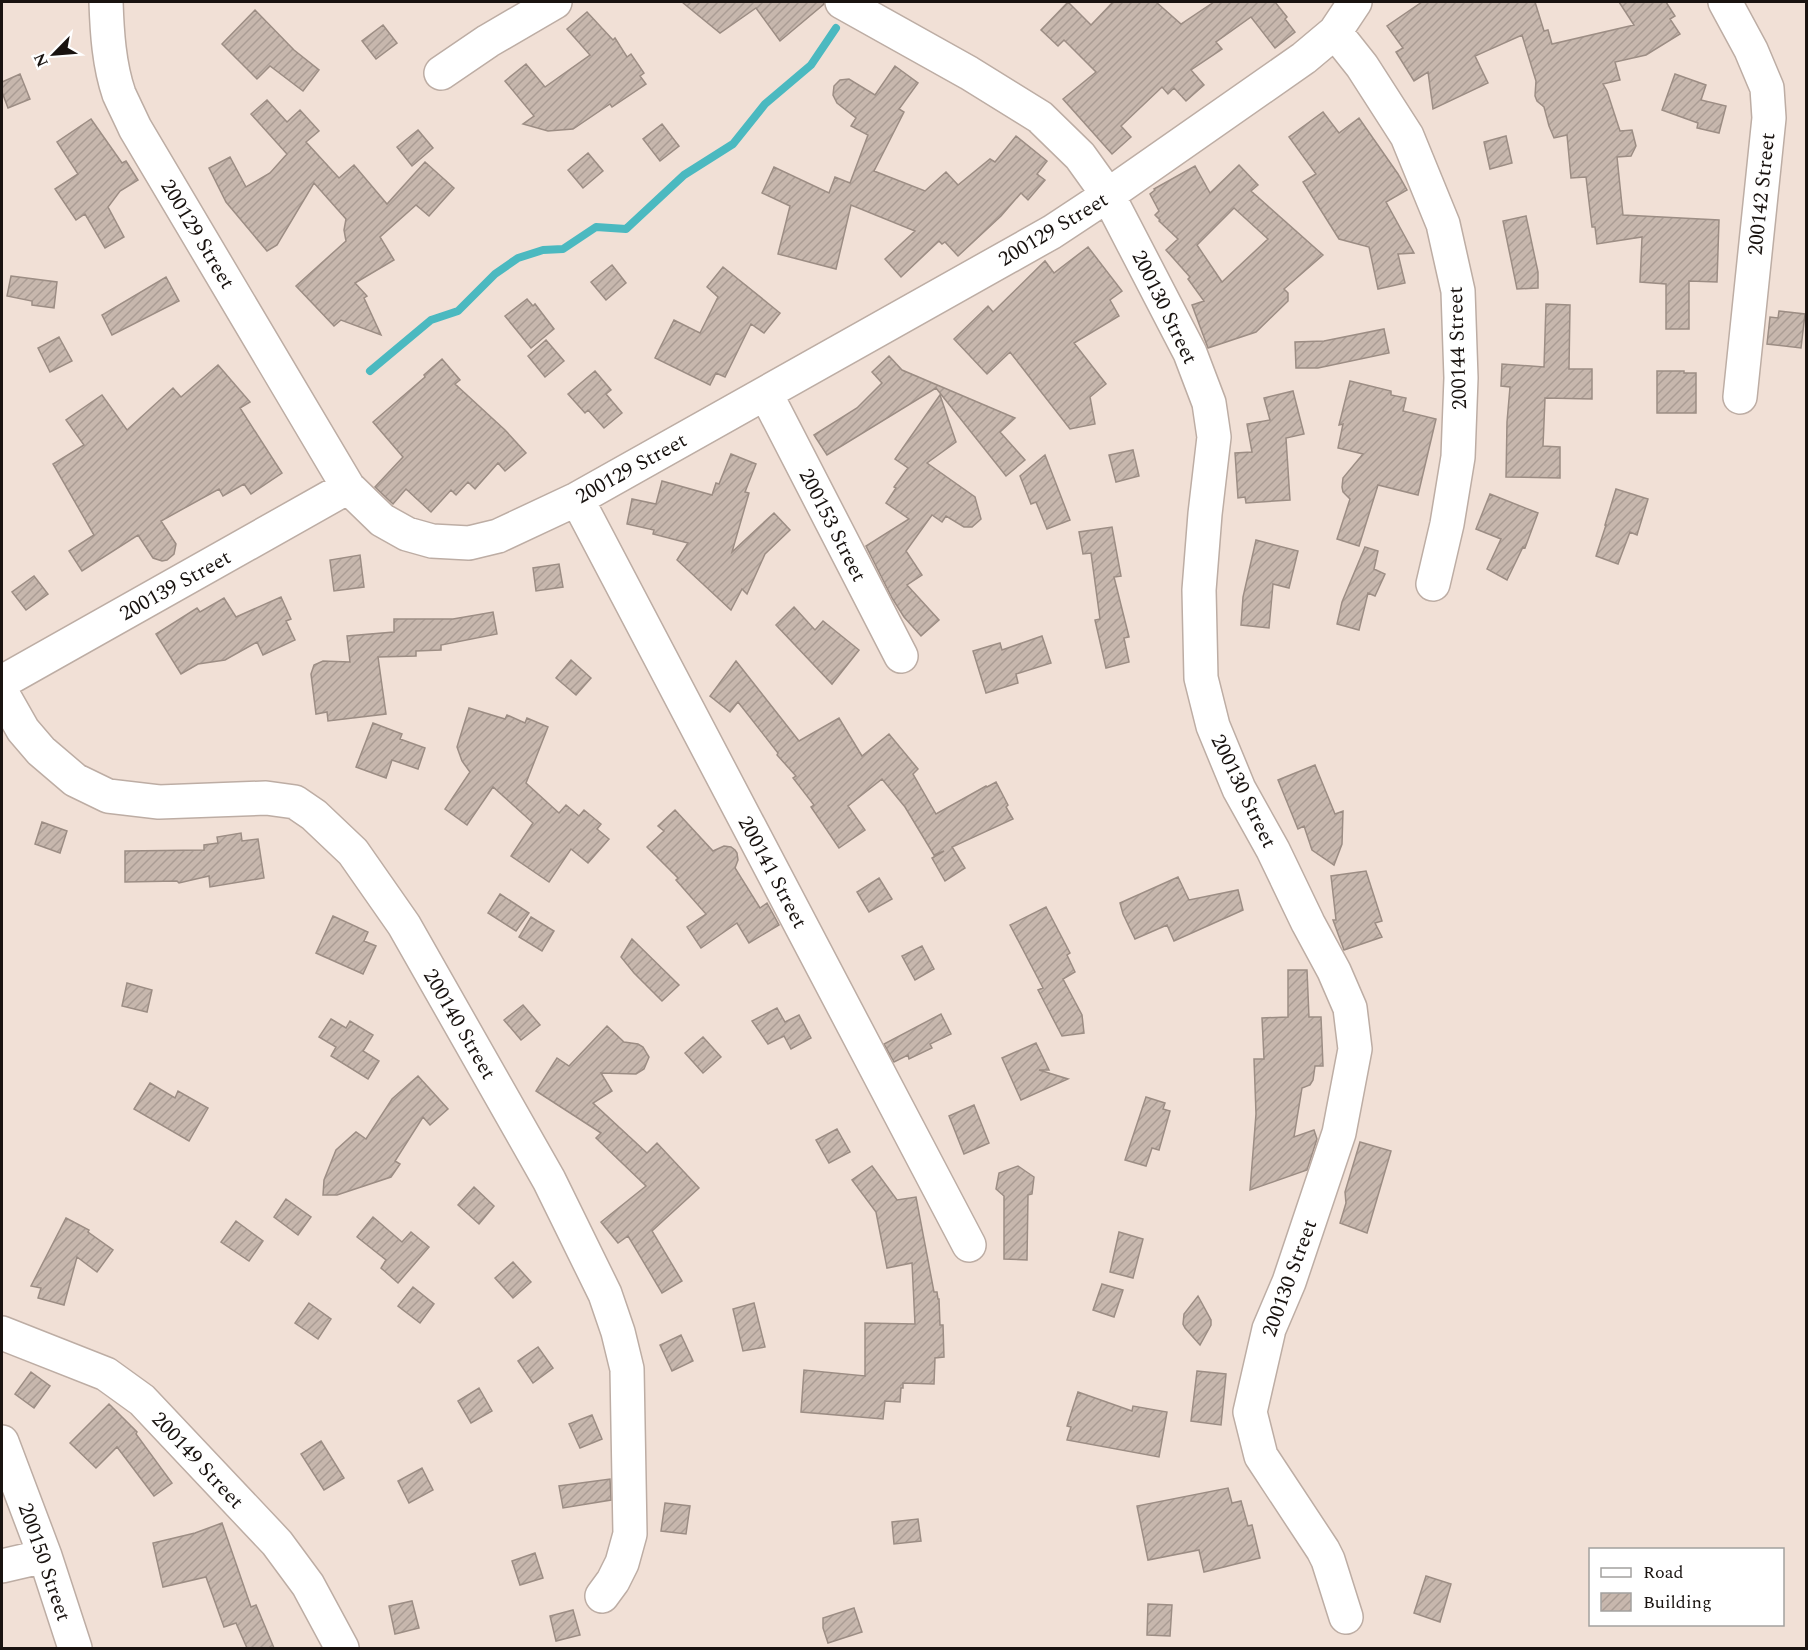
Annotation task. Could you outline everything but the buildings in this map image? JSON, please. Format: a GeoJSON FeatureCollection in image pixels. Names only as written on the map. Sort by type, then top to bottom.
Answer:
{"type":"FeatureCollection","features":[{"type":"Feature","properties":{"kind":"street","name":"200129 Street"},"geometry":{"type":"LineString","coordinates":[[106,2],[112,67],[119,93],[135,128],[348,488],[382,520],[407,534],[432,541],[469,543],[498,536],[577,499],[1052,232],[1304,58],[1335,32],[1355,2]]}},
{"type":"Feature","properties":{"kind":"street"},"geometry":{"type":"LineString","coordinates":[[441,73],[555,2]]}},
{"type":"Feature","properties":{"kind":"street","name":"200130 Street"},"geometry":{"type":"LineString","coordinates":[[842,2],[969,73],[1040,117],[1080,156],[1108,195],[1190,353],[1209,403],[1214,437],[1199,590],[1201,678],[1213,726],[1239,789],[1335,971],[1350,1008],[1355,1049],[1339,1133],[1289,1282],[1269,1329],[1251,1412],[1261,1456],[1323,1550],[1346,1617]]}},
{"type":"Feature","properties":{"kind":"street","name":"200142 Street"},"geometry":{"type":"LineString","coordinates":[[1725,2],[1767,88],[1770,118],[1740,397]]}},
{"type":"Feature","properties":{"kind":"street","name":"200144 Street"},"geometry":{"type":"LineString","coordinates":[[1335,32],[1362,66],[1407,136],[1443,224],[1458,291],[1461,378],[1458,457],[1447,524],[1433,584]]}},
{"type":"Feature","properties":{"kind":"street","name":"200153 Street"},"geometry":{"type":"LineString","coordinates":[[766,394],[901,656]]}},
{"type":"Feature","properties":{"kind":"street","name":"200139 Street"},"geometry":{"type":"LineString","coordinates":[[2,682],[348,488]]}},
{"type":"Feature","properties":{"kind":"street","name":"200141 Street"},"geometry":{"type":"LineString","coordinates":[[577,499],[969,1245]]}},
{"type":"Feature","properties":{"kind":"street","name":"200140 Street"},"geometry":{"type":"LineString","coordinates":[[2,693],[23,730],[41,751],[75,780],[108,795],[159,802],[266,798],[295,802],[314,815],[352,852],[404,925],[549,1180],[605,1294],[618,1332],[627,1369],[630,1534],[622,1563],[602,1596]]}},
{"type":"Feature","properties":{"kind":"street","name":"200149 Street"},"geometry":{"type":"LineString","coordinates":[[2,1333],[106,1374],[142,1400],[277,1543],[308,1585],[342,1648]]}},
{"type":"Feature","properties":{"kind":"street","name":"200150 Street"},"geometry":{"type":"LineString","coordinates":[[2,1442],[45,1556],[75,1648]]}},
{"type":"Feature","properties":{"kind":"street"},"geometry":{"type":"LineString","coordinates":[[2,1566],[45,1556]]}},
{"type":"Feature","properties":{"kind":"waterway"},"geometry":{"type":"LineString","coordinates":[[370,371],[431,320],[458,311],[495,274],[518,258],[543,250],[563,249],[596,227],[626,229],[684,175],[733,144],[765,104],[811,65],[836,28]]}}]}
